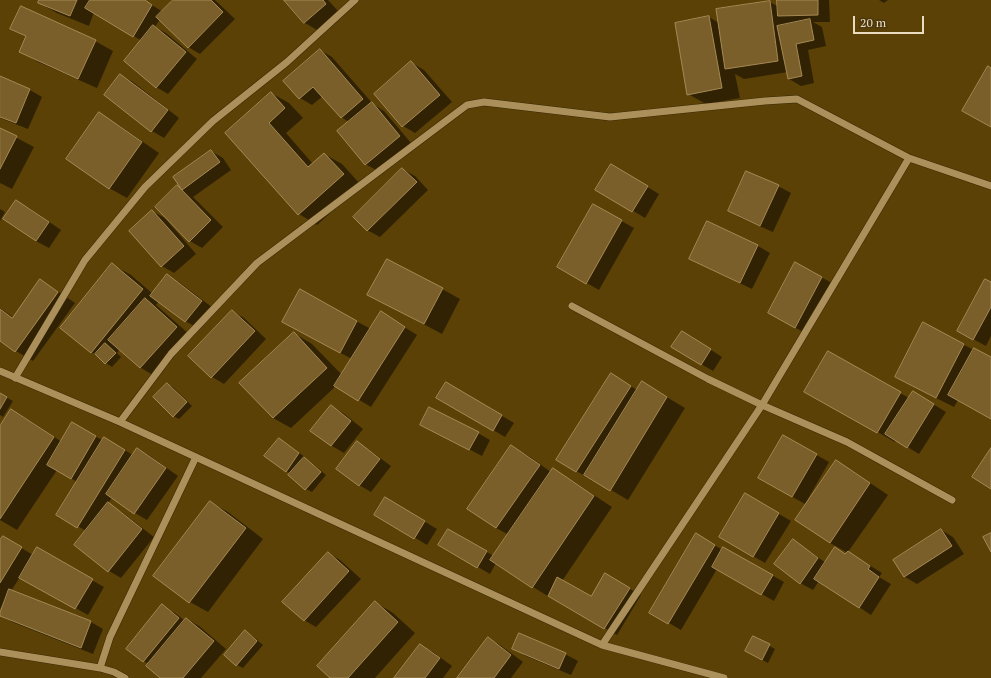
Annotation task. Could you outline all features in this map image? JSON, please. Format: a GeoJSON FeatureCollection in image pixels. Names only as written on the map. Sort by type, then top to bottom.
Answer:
{"type":"FeatureCollection","features":[{"type":"Feature","properties":{"kind":"street"},"geometry":{"type":"LineString","coordinates":[[15,378],[85,260],[145,188],[213,120],[287,62],[355,0]]}},
{"type":"Feature","properties":{"kind":"street"},"geometry":{"type":"LineString","coordinates":[[120,422],[171,354],[256,263],[467,105],[484,102],[610,117],[797,99],[909,158],[991,186]]}},
{"type":"Feature","properties":{"kind":"street"},"geometry":{"type":"LineString","coordinates":[[602,645],[762,405],[909,158]]}},
{"type":"Feature","properties":{"kind":"street"},"geometry":{"type":"LineString","coordinates":[[572,306],[708,379],[762,405],[846,442],[952,500]]}},
{"type":"Feature","properties":{"kind":"street"},"geometry":{"type":"LineString","coordinates":[[0,371],[120,422],[602,645],[724,678]]}},
{"type":"Feature","properties":{"kind":"street"},"geometry":{"type":"LineString","coordinates":[[100,668],[110,637],[196,457]]}},
{"type":"Feature","properties":{"kind":"street"},"geometry":{"type":"LineString","coordinates":[[0,652],[100,668],[114,672],[125,678]]}},
{"type":"Feature","properties":{"kind":"building"},"geometry":{"type":"Polygon","coordinates":[[[39,0],[77,0],[70,16],[38,3],[39,0]]]}},
{"type":"Feature","properties":{"kind":"building"},"geometry":{"type":"Polygon","coordinates":[[[90,0],[145,0],[152,5],[133,37],[85,8],[90,0]]]}},
{"type":"Feature","properties":{"kind":"building"},"geometry":{"type":"Polygon","coordinates":[[[173,0],[211,0],[223,12],[188,48],[156,17],[173,0]]]}},
{"type":"Feature","properties":{"kind":"building"},"geometry":{"type":"Polygon","coordinates":[[[284,0],[323,0],[326,4],[304,23],[284,0]]]}},
{"type":"Feature","properties":{"kind":"building"},"geometry":{"type":"Polygon","coordinates":[[[777,0],[818,0],[818,15],[778,16],[777,0]]]}},
{"type":"Feature","properties":{"kind":"building"},"geometry":{"type":"Polygon","coordinates":[[[770,1],[778,61],[725,69],[716,9],[770,1]]]}},
{"type":"Feature","properties":{"kind":"building"},"geometry":{"type":"Polygon","coordinates":[[[21,6],[96,40],[78,79],[19,52],[26,36],[10,29],[21,6]]]}},
{"type":"Feature","properties":{"kind":"building"},"geometry":{"type":"Polygon","coordinates":[[[709,16],[722,88],[687,95],[675,23],[709,16]]]}},
{"type":"Feature","properties":{"kind":"building"},"geometry":{"type":"Polygon","coordinates":[[[810,19],[814,40],[796,44],[802,76],[788,79],[777,26],[810,19]]]}},
{"type":"Feature","properties":{"kind":"building"},"geometry":{"type":"Polygon","coordinates":[[[153,25],[186,52],[156,88],[124,61],[153,25]]]}},
{"type":"Feature","properties":{"kind":"building"},"geometry":{"type":"Polygon","coordinates":[[[320,49],[363,99],[341,118],[313,87],[299,99],[283,81],[320,49]]]}},
{"type":"Feature","properties":{"kind":"building"},"geometry":{"type":"Polygon","coordinates":[[[411,61],[440,95],[402,127],[374,94],[411,61]]]}},
{"type":"Feature","properties":{"kind":"building"},"geometry":{"type":"Polygon","coordinates":[[[988,66],[991,68],[991,127],[962,111],[988,66]]]}},
{"type":"Feature","properties":{"kind":"building"},"geometry":{"type":"Polygon","coordinates":[[[120,74],[168,110],[151,132],[104,95],[120,74]]]}},
{"type":"Feature","properties":{"kind":"building"},"geometry":{"type":"Polygon","coordinates":[[[0,76],[30,89],[16,123],[0,117],[0,76]]]}},
{"type":"Feature","properties":{"kind":"building"},"geometry":{"type":"Polygon","coordinates":[[[271,92],[285,108],[269,123],[308,167],[324,153],[344,174],[298,215],[225,133],[271,92]]]}},
{"type":"Feature","properties":{"kind":"building"},"geometry":{"type":"Polygon","coordinates":[[[372,102],[400,136],[365,165],[337,131],[372,102]]]}},
{"type":"Feature","properties":{"kind":"building"},"geometry":{"type":"Polygon","coordinates":[[[99,112],[142,142],[109,189],[66,159],[99,112]]]}},
{"type":"Feature","properties":{"kind":"building"},"geometry":{"type":"Polygon","coordinates":[[[0,128],[17,136],[0,169],[0,128]]]}},
{"type":"Feature","properties":{"kind":"building"},"geometry":{"type":"Polygon","coordinates":[[[211,150],[220,162],[182,190],[173,177],[211,150]]]}},
{"type":"Feature","properties":{"kind":"building"},"geometry":{"type":"Polygon","coordinates":[[[611,164],[648,186],[632,212],[595,190],[611,164]]]}},
{"type":"Feature","properties":{"kind":"building"},"geometry":{"type":"Polygon","coordinates":[[[402,168],[417,182],[367,231],[353,217],[402,168]]]}},
{"type":"Feature","properties":{"kind":"building"},"geometry":{"type":"Polygon","coordinates":[[[746,171],[779,185],[760,226],[728,211],[746,171]]]}},
{"type":"Feature","properties":{"kind":"building"},"geometry":{"type":"Polygon","coordinates":[[[177,185],[211,220],[189,242],[155,207],[177,185]]]}},
{"type":"Feature","properties":{"kind":"building"},"geometry":{"type":"Polygon","coordinates":[[[16,200],[49,222],[36,241],[3,219],[16,200]]]}},
{"type":"Feature","properties":{"kind":"building"},"geometry":{"type":"Polygon","coordinates":[[[593,204],[622,220],[586,284],[557,267],[593,204]]]}},
{"type":"Feature","properties":{"kind":"building"},"geometry":{"type":"Polygon","coordinates":[[[152,210],[184,246],[161,267],[129,231],[152,210]]]}},
{"type":"Feature","properties":{"kind":"building"},"geometry":{"type":"Polygon","coordinates":[[[707,221],[758,245],[740,283],[689,259],[707,221]]]}},
{"type":"Feature","properties":{"kind":"building"},"geometry":{"type":"Polygon","coordinates":[[[387,259],[443,288],[424,324],[367,295],[387,259]]]}},
{"type":"Feature","properties":{"kind":"building"},"geometry":{"type":"Polygon","coordinates":[[[795,262],[822,277],[795,328],[768,313],[795,262]]]}},
{"type":"Feature","properties":{"kind":"building"},"geometry":{"type":"Polygon","coordinates":[[[112,263],[143,289],[91,353],[60,328],[112,263]]]}},
{"type":"Feature","properties":{"kind":"building"},"geometry":{"type":"Polygon","coordinates":[[[167,274],[202,301],[185,322],[150,296],[167,274]]]}},
{"type":"Feature","properties":{"kind":"building"},"geometry":{"type":"Polygon","coordinates":[[[40,279],[58,292],[15,352],[0,341],[0,309],[12,318],[40,279]]]}},
{"type":"Feature","properties":{"kind":"building"},"geometry":{"type":"Polygon","coordinates":[[[985,279],[991,282],[991,307],[973,340],[957,331],[985,279]]]}},
{"type":"Feature","properties":{"kind":"building"},"geometry":{"type":"Polygon","coordinates":[[[300,289],[357,321],[340,353],[282,322],[300,289]]]}},
{"type":"Feature","properties":{"kind":"building"},"geometry":{"type":"Polygon","coordinates":[[[145,298],[177,327],[140,368],[108,340],[145,298]]]}},
{"type":"Feature","properties":{"kind":"building"},"geometry":{"type":"Polygon","coordinates":[[[232,310],[255,331],[211,378],[188,356],[232,310]]]}},
{"type":"Feature","properties":{"kind":"building"},"geometry":{"type":"Polygon","coordinates":[[[381,311],[405,327],[358,401],[334,386],[381,311]]]}},
{"type":"Feature","properties":{"kind":"building"},"geometry":{"type":"Polygon","coordinates":[[[923,322],[964,344],[936,398],[895,377],[923,322]]]}},
{"type":"Feature","properties":{"kind":"building"},"geometry":{"type":"Polygon","coordinates":[[[682,331],[711,349],[701,365],[671,347],[682,331]]]}},
{"type":"Feature","properties":{"kind":"building"},"geometry":{"type":"Polygon","coordinates":[[[294,332],[327,368],[273,418],[239,383],[294,332]]]}},
{"type":"Feature","properties":{"kind":"building"},"geometry":{"type":"Polygon","coordinates":[[[105,343],[116,353],[105,364],[95,354],[105,343]]]}},
{"type":"Feature","properties":{"kind":"building"},"geometry":{"type":"Polygon","coordinates":[[[974,348],[991,357],[991,419],[948,395],[974,348]]]}},
{"type":"Feature","properties":{"kind":"building"},"geometry":{"type":"Polygon","coordinates":[[[828,351],[901,392],[877,433],[804,392],[828,351]]]}},
{"type":"Feature","properties":{"kind":"building"},"geometry":{"type":"Polygon","coordinates":[[[611,373],[631,386],[576,472],[556,460],[611,373]]]}},
{"type":"Feature","properties":{"kind":"building"},"geometry":{"type":"Polygon","coordinates":[[[642,381],[667,397],[610,491],[584,475],[642,381]]]}},
{"type":"Feature","properties":{"kind":"building"},"geometry":{"type":"Polygon","coordinates":[[[446,382],[502,415],[493,431],[436,398],[446,382]]]}},
{"type":"Feature","properties":{"kind":"building"},"geometry":{"type":"Polygon","coordinates":[[[167,383],[187,402],[173,417],[153,397],[167,383]]]}},
{"type":"Feature","properties":{"kind":"building"},"geometry":{"type":"Polygon","coordinates":[[[913,391],[934,404],[907,448],[885,434],[913,391]]]}},
{"type":"Feature","properties":{"kind":"building"},"geometry":{"type":"Polygon","coordinates":[[[0,393],[7,397],[0,409],[0,393]]]}},
{"type":"Feature","properties":{"kind":"building"},"geometry":{"type":"Polygon","coordinates":[[[331,405],[351,421],[331,446],[310,431],[331,405]]]}},
{"type":"Feature","properties":{"kind":"building"},"geometry":{"type":"Polygon","coordinates":[[[429,407],[479,432],[469,450],[420,425],[429,407]]]}},
{"type":"Feature","properties":{"kind":"building"},"geometry":{"type":"Polygon","coordinates":[[[11,409],[54,437],[0,519],[0,426],[11,409]]]}},
{"type":"Feature","properties":{"kind":"building"},"geometry":{"type":"Polygon","coordinates":[[[72,422],[96,436],[71,479],[47,465],[72,422]]]}},
{"type":"Feature","properties":{"kind":"building"},"geometry":{"type":"Polygon","coordinates":[[[783,435],[817,454],[792,497],[758,478],[783,435]]]}},
{"type":"Feature","properties":{"kind":"building"},"geometry":{"type":"Polygon","coordinates":[[[104,437],[125,450],[77,528],[56,515],[104,437]]]}},
{"type":"Feature","properties":{"kind":"building"},"geometry":{"type":"Polygon","coordinates":[[[279,438],[299,453],[286,472],[264,456],[279,438]]]}},
{"type":"Feature","properties":{"kind":"building"},"geometry":{"type":"Polygon","coordinates":[[[357,441],[380,459],[359,486],[336,469],[357,441]]]}},
{"type":"Feature","properties":{"kind":"building"},"geometry":{"type":"Polygon","coordinates":[[[511,445],[540,465],[496,528],[467,509],[511,445]]]}},
{"type":"Feature","properties":{"kind":"building"},"geometry":{"type":"Polygon","coordinates":[[[137,448],[166,468],[134,514],[106,494],[137,448]]]}},
{"type":"Feature","properties":{"kind":"building"},"geometry":{"type":"Polygon","coordinates":[[[991,448],[991,489],[972,477],[991,448]]]}},
{"type":"Feature","properties":{"kind":"building"},"geometry":{"type":"Polygon","coordinates":[[[304,457],[321,472],[305,490],[288,475],[304,457]]]}},
{"type":"Feature","properties":{"kind":"building"},"geometry":{"type":"Polygon","coordinates":[[[836,460],[870,483],[830,543],[795,520],[836,460]]]}},
{"type":"Feature","properties":{"kind":"building"},"geometry":{"type":"Polygon","coordinates":[[[553,468],[594,496],[532,588],[490,560],[553,468]]]}},
{"type":"Feature","properties":{"kind":"building"},"geometry":{"type":"Polygon","coordinates":[[[745,493],[779,513],[753,557],[719,537],[745,493]]]}},
{"type":"Feature","properties":{"kind":"building"},"geometry":{"type":"Polygon","coordinates":[[[385,497],[425,521],[414,539],[374,515],[385,497]]]}},
{"type":"Feature","properties":{"kind":"building"},"geometry":{"type":"Polygon","coordinates":[[[210,501],[246,528],[189,603],[153,576],[210,501]]]}},
{"type":"Feature","properties":{"kind":"building"},"geometry":{"type":"Polygon","coordinates":[[[108,502],[142,529],[108,572],[74,545],[108,502]]]}},
{"type":"Feature","properties":{"kind":"building"},"geometry":{"type":"Polygon","coordinates":[[[448,529],[487,551],[477,568],[438,545],[448,529]]]}},
{"type":"Feature","properties":{"kind":"building"},"geometry":{"type":"Polygon","coordinates":[[[941,529],[952,546],[904,577],[893,560],[941,529]]]}},
{"type":"Feature","properties":{"kind":"building"},"geometry":{"type":"Polygon","coordinates":[[[696,533],[715,545],[668,624],[649,613],[696,533]]]}},
{"type":"Feature","properties":{"kind":"building"},"geometry":{"type":"Polygon","coordinates":[[[991,533],[991,552],[983,537],[991,533]]]}},
{"type":"Feature","properties":{"kind":"building"},"geometry":{"type":"Polygon","coordinates":[[[3,536],[22,547],[0,583],[0,540],[3,536]]]}},
{"type":"Feature","properties":{"kind":"building"},"geometry":{"type":"Polygon","coordinates":[[[793,539],[818,558],[800,584],[774,564],[793,539]]]}},
{"type":"Feature","properties":{"kind":"building"},"geometry":{"type":"Polygon","coordinates":[[[37,547],[93,579],[75,609],[19,578],[37,547]]]}},
{"type":"Feature","properties":{"kind":"building"},"geometry":{"type":"Polygon","coordinates":[[[723,547],[773,575],[761,595],[712,567],[723,547]]]}},
{"type":"Feature","properties":{"kind":"building"},"geometry":{"type":"Polygon","coordinates":[[[835,547],[845,554],[848,551],[870,566],[868,569],[879,577],[859,608],[814,579],[835,547]]]}},
{"type":"Feature","properties":{"kind":"building"},"geometry":{"type":"Polygon","coordinates":[[[328,552],[349,571],[304,621],[282,602],[328,552]]]}},
{"type":"Feature","properties":{"kind":"building"},"geometry":{"type":"Polygon","coordinates":[[[605,573],[630,588],[604,629],[548,596],[557,577],[591,596],[605,573]]]}},
{"type":"Feature","properties":{"kind":"building"},"geometry":{"type":"Polygon","coordinates":[[[9,589],[91,621],[81,648],[0,616],[9,589]]]}},
{"type":"Feature","properties":{"kind":"building"},"geometry":{"type":"Polygon","coordinates":[[[375,601],[398,622],[348,678],[330,678],[317,666],[375,601]]]}},
{"type":"Feature","properties":{"kind":"building"},"geometry":{"type":"Polygon","coordinates":[[[162,604],[179,618],[143,662],[126,649],[162,604]]]}},
{"type":"Feature","properties":{"kind":"building"},"geometry":{"type":"Polygon","coordinates":[[[186,618],[214,641],[183,678],[160,678],[146,666],[186,618]]]}},
{"type":"Feature","properties":{"kind":"building"},"geometry":{"type":"Polygon","coordinates":[[[245,630],[257,641],[236,666],[224,655],[245,630]]]}},
{"type":"Feature","properties":{"kind":"building"},"geometry":{"type":"Polygon","coordinates":[[[519,633],[566,653],[559,669],[512,649],[519,633]]]}},
{"type":"Feature","properties":{"kind":"building"},"geometry":{"type":"Polygon","coordinates":[[[753,636],[770,644],[762,660],[745,651],[753,636]]]}},
{"type":"Feature","properties":{"kind":"building"},"geometry":{"type":"Polygon","coordinates":[[[488,637],[511,655],[494,678],[457,678],[488,637]]]}},
{"type":"Feature","properties":{"kind":"building"},"geometry":{"type":"Polygon","coordinates":[[[420,644],[440,658],[425,678],[394,678],[420,644]]]}}]}
